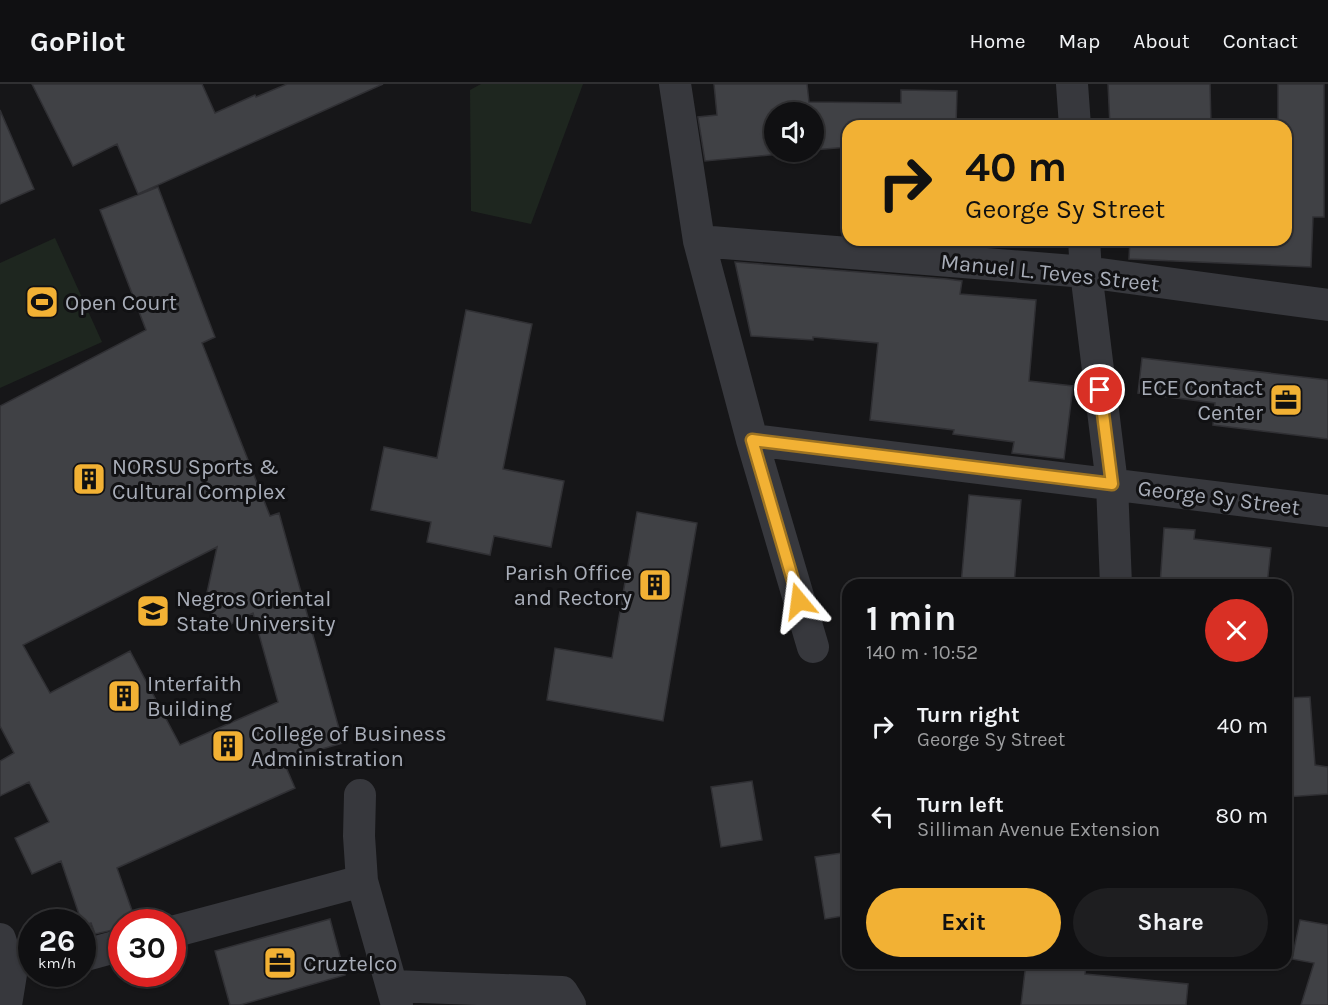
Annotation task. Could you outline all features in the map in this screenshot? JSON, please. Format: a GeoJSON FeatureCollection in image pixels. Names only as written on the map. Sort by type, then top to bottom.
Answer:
{"type":"FeatureCollection","features":[{"type":"Feature","properties":{"kind":"street"},"geometry":{"type":"LineString","coordinates":[[675,84],[699,241],[752,440],[813,647]]}},
{"type":"Feature","properties":{"kind":"street"},"geometry":{"type":"LineString","coordinates":[[1072,84],[1075,120]]}},
{"type":"Feature","properties":{"kind":"street","name":"Manuel L. Teves Street"},"geometry":{"type":"LineString","coordinates":[[699,241],[1086,272],[1328,305]]}},
{"type":"Feature","properties":{"kind":"street"},"geometry":{"type":"LineString","coordinates":[[1084,246],[1112,484],[1116,579]]}},
{"type":"Feature","properties":{"kind":"street","name":"George Sy Street"},"geometry":{"type":"LineString","coordinates":[[752,440],[1328,511]]}},
{"type":"Feature","properties":{"kind":"street"},"geometry":{"type":"LineString","coordinates":[[360,795],[359,836],[362,881],[394,996],[562,992],[570,1005]]}},
{"type":"Feature","properties":{"kind":"street"},"geometry":{"type":"LineString","coordinates":[[186,928],[362,881]]}},
{"type":"Feature","properties":{"kind":"street"},"geometry":{"type":"LineString","coordinates":[[0,939],[18,967]]}},
{"type":"Feature","properties":{"kind":"street"},"geometry":{"type":"LineString","coordinates":[[6,1005],[18,979]]}},
{"type":"Feature","properties":{"kind":"shaded area"},"geometry":{"type":"Polygon","coordinates":[[[481,84],[583,84],[531,224],[471,211],[470,90],[481,84]]]}},
{"type":"Feature","properties":{"kind":"shaded area","name":"Open Court"},"geometry":{"type":"Polygon","coordinates":[[[55,238],[102,342],[0,388],[0,263],[55,238]]]}},
{"type":"Feature","properties":{"kind":"building"},"geometry":{"type":"Polygon","coordinates":[[[32,84],[202,84],[215,113],[287,84],[383,84],[138,194],[117,144],[73,166],[32,84]]]}},
{"type":"Feature","properties":{"kind":"building"},"geometry":{"type":"Polygon","coordinates":[[[714,84],[807,84],[809,102],[764,102],[764,156],[705,161],[698,117],[717,115],[714,84]]]}},
{"type":"Feature","properties":{"kind":"building"},"geometry":{"type":"Polygon","coordinates":[[[1108,84],[1210,84],[1211,120],[1110,120],[1108,84]]]}},
{"type":"Feature","properties":{"kind":"building"},"geometry":{"type":"Polygon","coordinates":[[[1278,84],[1324,84],[1324,217],[1313,217],[1311,267],[1129,259],[1130,246],[1292,246],[1292,120],[1278,120],[1278,84]]]}},
{"type":"Feature","properties":{"kind":"building"},"geometry":{"type":"Polygon","coordinates":[[[901,90],[957,91],[956,120],[842,120],[842,148],[824,149],[824,102],[901,103],[901,90]]]}},
{"type":"Feature","properties":{"kind":"building"},"geometry":{"type":"Polygon","coordinates":[[[0,110],[34,189],[0,204],[0,110]]]}},
{"type":"Feature","properties":{"kind":"building"},"geometry":{"type":"Polygon","coordinates":[[[158,187],[215,337],[202,343],[270,516],[279,513],[343,743],[283,760],[295,788],[117,868],[131,909],[108,909],[108,931],[96,934],[96,909],[77,909],[61,861],[32,874],[15,838],[49,822],[29,782],[0,796],[0,761],[14,753],[0,726],[0,406],[146,330],[100,210],[158,187]],[[217,547],[23,645],[50,693],[130,651],[180,745],[278,702],[253,613],[229,625],[213,616],[206,597],[217,547]]]}},
{"type":"Feature","properties":{"kind":"building"},"geometry":{"type":"Polygon","coordinates":[[[735,262],[947,279],[962,281],[960,294],[1036,300],[1029,381],[1073,386],[1064,459],[1012,453],[1014,442],[953,434],[954,430],[870,420],[878,343],[813,337],[813,340],[751,336],[735,262]]]}},
{"type":"Feature","properties":{"kind":"building"},"geometry":{"type":"Polygon","coordinates":[[[466,310],[532,324],[503,469],[564,481],[551,547],[494,536],[490,555],[427,542],[431,522],[371,510],[384,447],[437,458],[466,310]]]}},
{"type":"Feature","properties":{"kind":"building"},"geometry":{"type":"Polygon","coordinates":[[[1142,358],[1328,380],[1328,439],[1213,425],[1215,403],[1138,393],[1142,358]]]}},
{"type":"Feature","properties":{"kind":"building"},"geometry":{"type":"Polygon","coordinates":[[[969,495],[1021,500],[1014,579],[962,579],[969,495]]]}},
{"type":"Feature","properties":{"kind":"building","name":"Parish Office and Rectory"},"geometry":{"type":"Polygon","coordinates":[[[637,512],[697,523],[663,721],[547,700],[555,648],[612,658],[637,512]]]}},
{"type":"Feature","properties":{"kind":"building"},"geometry":{"type":"Polygon","coordinates":[[[1164,528],[1195,530],[1194,539],[1271,548],[1268,579],[1160,579],[1164,528]]]}},
{"type":"Feature","properties":{"kind":"building"},"geometry":{"type":"Polygon","coordinates":[[[1310,697],[1315,765],[1328,767],[1328,794],[1292,797],[1292,698],[1310,697]]]}},
{"type":"Feature","properties":{"kind":"building"},"geometry":{"type":"Polygon","coordinates":[[[752,781],[762,840],[721,847],[711,787],[752,781]]]}},
{"type":"Feature","properties":{"kind":"building"},"geometry":{"type":"Polygon","coordinates":[[[842,853],[842,916],[825,919],[815,857],[842,853]]]}},
{"type":"Feature","properties":{"kind":"building","name":"Cruztelco"},"geometry":{"type":"Polygon","coordinates":[[[330,919],[345,975],[240,1005],[230,1005],[215,951],[330,919]]]}},
{"type":"Feature","properties":{"kind":"building"},"geometry":{"type":"Polygon","coordinates":[[[1300,920],[1328,925],[1328,1005],[1301,1005],[1314,963],[1292,959],[1300,920]]]}},
{"type":"Feature","properties":{"kind":"building"},"geometry":{"type":"Polygon","coordinates":[[[1025,969],[1086,969],[1085,974],[1188,984],[1186,1005],[1021,1005],[1025,969]]]}},
{"type":"Feature","properties":{"kind":"place","name":"Open Court"},"geometry":{"type":"Point","coordinates":[42,302]}},
{"type":"Feature","properties":{"kind":"place","name":"ECE Contact Center"},"geometry":{"type":"Point","coordinates":[1286,400]}},
{"type":"Feature","properties":{"kind":"place","name":"NORSU Sports & Cultural Complex"},"geometry":{"type":"Point","coordinates":[89,479]}},
{"type":"Feature","properties":{"kind":"place","name":"Parish Office and Rectory"},"geometry":{"type":"Point","coordinates":[655,585]}},
{"type":"Feature","properties":{"kind":"place","name":"Negros Oriental State University"},"geometry":{"type":"Point","coordinates":[153,611]}},
{"type":"Feature","properties":{"kind":"place","name":"Interfaith Building"},"geometry":{"type":"Point","coordinates":[124,696]}},
{"type":"Feature","properties":{"kind":"place","name":"College of Business Administration"},"geometry":{"type":"Point","coordinates":[228,746]}},
{"type":"Feature","properties":{"kind":"place","name":"Cruztelco"},"geometry":{"type":"Point","coordinates":[280,963]}},
{"type":"Feature","properties":{"kind":"route"},"geometry":{"type":"LineString","coordinates":[[799,601],[752,440],[1112,484],[1100,390]]}}]}
